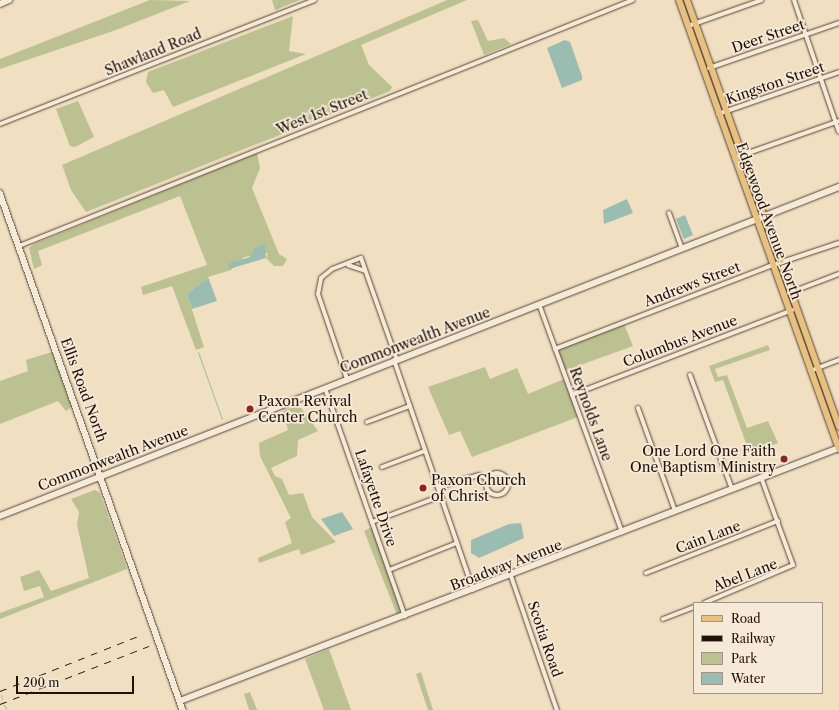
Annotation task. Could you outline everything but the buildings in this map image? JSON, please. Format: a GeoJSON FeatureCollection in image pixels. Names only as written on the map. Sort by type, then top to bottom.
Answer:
{"type":"FeatureCollection","features":[{"type":"Feature","properties":{"kind":"main road","name":"Edgewood Avenue North"},"geometry":{"type":"LineString","coordinates":[[679,0],[788,311],[839,448]]}},
{"type":"Feature","properties":{"kind":"main road","name":"Edgewood Avenue North"},"geometry":{"type":"LineString","coordinates":[[687,0],[779,264],[839,427]]}},
{"type":"Feature","properties":{"kind":"street"},"geometry":{"type":"LineString","coordinates":[[0,4],[9,0]]}},
{"type":"Feature","properties":{"kind":"street","name":"Shawland Road"},"geometry":{"type":"LineString","coordinates":[[0,124],[314,0]]}},
{"type":"Feature","properties":{"kind":"street","name":"West 1st Street"},"geometry":{"type":"LineString","coordinates":[[20,246],[633,0]]}},
{"type":"Feature","properties":{"kind":"street"},"geometry":{"type":"LineString","coordinates":[[688,26],[762,0]]}},
{"type":"Feature","properties":{"kind":"street"},"geometry":{"type":"LineString","coordinates":[[794,0],[837,122],[839,132]]}},
{"type":"Feature","properties":{"kind":"street","name":"Deer Street"},"geometry":{"type":"LineString","coordinates":[[703,70],[839,23]]}},
{"type":"Feature","properties":{"kind":"street","name":"Kingston Street"},"geometry":{"type":"LineString","coordinates":[[718,114],[839,72]]}},
{"type":"Feature","properties":{"kind":"street"},"geometry":{"type":"LineString","coordinates":[[734,158],[837,122]]}},
{"type":"Feature","properties":{"kind":"street","name":"Commonwealth Avenue"},"geometry":{"type":"LineString","coordinates":[[0,516],[395,360],[839,188]]}},
{"type":"Feature","properties":{"kind":"street","name":"Ellis Road North"},"geometry":{"type":"LineString","coordinates":[[0,193],[102,476],[183,710]]}},
{"type":"Feature","properties":{"kind":"street"},"geometry":{"type":"LineString","coordinates":[[669,213],[682,248]]}},
{"type":"Feature","properties":{"kind":"street","name":"Andrews Street"},"geometry":{"type":"LineString","coordinates":[[555,349],[772,266],[839,243]]}},
{"type":"Feature","properties":{"kind":"street"},"geometry":{"type":"LineString","coordinates":[[347,379],[319,302],[318,284],[325,274],[361,258],[473,590]]}},
{"type":"Feature","properties":{"kind":"street"},"geometry":{"type":"LineString","coordinates":[[346,264],[366,271]]}},
{"type":"Feature","properties":{"kind":"street"},"geometry":{"type":"LineString","coordinates":[[783,295],[839,274]]}},
{"type":"Feature","properties":{"kind":"street","name":"Reynolds Lane"},"geometry":{"type":"LineString","coordinates":[[539,304],[622,532]]}},
{"type":"Feature","properties":{"kind":"street","name":"Columbus Avenue"},"geometry":{"type":"LineString","coordinates":[[572,395],[796,308]]}},
{"type":"Feature","properties":{"kind":"street"},"geometry":{"type":"LineString","coordinates":[[810,371],[839,360]]}},
{"type":"Feature","properties":{"kind":"street"},"geometry":{"type":"LineString","coordinates":[[690,375],[732,489]]}},
{"type":"Feature","properties":{"kind":"street","name":"Lafayette Drive"},"geometry":{"type":"LineString","coordinates":[[326,388],[406,616]]}},
{"type":"Feature","properties":{"kind":"street"},"geometry":{"type":"LineString","coordinates":[[367,422],[410,406]]}},
{"type":"Feature","properties":{"kind":"street"},"geometry":{"type":"LineString","coordinates":[[638,408],[675,511]]}},
{"type":"Feature","properties":{"kind":"street","name":"Broadway Avenue"},"geometry":{"type":"LineString","coordinates":[[180,701],[511,576],[761,477],[839,448]]}},
{"type":"Feature","properties":{"kind":"street"},"geometry":{"type":"LineString","coordinates":[[382,467],[425,451]]}},
{"type":"Feature","properties":{"kind":"street"},"geometry":{"type":"LineString","coordinates":[[496,473],[504,476],[507,489],[499,495],[492,494],[486,486],[488,478],[496,473]]}},
{"type":"Feature","properties":{"kind":"street"},"geometry":{"type":"LineString","coordinates":[[438,487],[479,475],[488,478]]}},
{"type":"Feature","properties":{"kind":"street"},"geometry":{"type":"LineString","coordinates":[[761,477],[778,522]]}},
{"type":"Feature","properties":{"kind":"street"},"geometry":{"type":"LineString","coordinates":[[372,522],[441,496]]}},
{"type":"Feature","properties":{"kind":"street","name":"Abel Lane"},"geometry":{"type":"LineString","coordinates":[[706,602],[793,565],[778,522]]}},
{"type":"Feature","properties":{"kind":"street","name":"Cain Lane"},"geometry":{"type":"LineString","coordinates":[[646,573],[778,522]]}},
{"type":"Feature","properties":{"kind":"street"},"geometry":{"type":"LineString","coordinates":[[389,570],[457,543]]}},
{"type":"Feature","properties":{"kind":"street","name":"Scotia Road"},"geometry":{"type":"LineString","coordinates":[[511,576],[557,710]]}},
{"type":"Feature","properties":{"kind":"street"},"geometry":{"type":"LineString","coordinates":[[663,619],[693,607]]}},
{"type":"Feature","properties":{"kind":"green space"},"geometry":{"type":"Polygon","coordinates":[[[150,0],[190,1],[116,30],[0,69],[0,59],[150,0]]]}},
{"type":"Feature","properties":{"kind":"green space"},"geometry":{"type":"Polygon","coordinates":[[[272,0],[300,0],[275,10],[272,0]]]}},
{"type":"Feature","properties":{"kind":"green space"},"geometry":{"type":"Polygon","coordinates":[[[447,0],[467,0],[361,45],[369,65],[392,87],[390,91],[86,212],[71,190],[62,165],[447,0]]]}},
{"type":"Feature","properties":{"kind":"green space"},"geometry":{"type":"Polygon","coordinates":[[[293,16],[289,51],[306,54],[173,107],[164,90],[153,93],[146,82],[148,72],[293,16]]]}},
{"type":"Feature","properties":{"kind":"green space"},"geometry":{"type":"Polygon","coordinates":[[[478,20],[488,41],[504,38],[511,44],[484,55],[471,21],[478,20]]]}},
{"type":"Feature","properties":{"kind":"green space"},"geometry":{"type":"Polygon","coordinates":[[[78,101],[94,137],[75,147],[70,146],[56,109],[78,101]]]}},
{"type":"Feature","properties":{"kind":"green space"},"geometry":{"type":"Polygon","coordinates":[[[257,153],[260,168],[252,188],[279,254],[287,259],[283,266],[274,266],[266,258],[268,253],[244,257],[231,270],[208,277],[187,294],[204,347],[196,350],[172,286],[143,295],[141,287],[207,265],[180,196],[38,251],[42,265],[34,269],[29,248],[34,244],[257,153]]]}},
{"type":"Feature","properties":{"kind":"green space"},"geometry":{"type":"Polygon","coordinates":[[[624,324],[633,346],[564,371],[558,353],[561,349],[624,324]]]}},
{"type":"Feature","properties":{"kind":"green space"},"geometry":{"type":"Polygon","coordinates":[[[768,345],[770,350],[715,369],[718,377],[727,375],[747,428],[768,421],[778,443],[750,454],[723,380],[715,382],[709,366],[768,345]]]}},
{"type":"Feature","properties":{"kind":"green space"},"geometry":{"type":"Polygon","coordinates":[[[52,352],[72,407],[66,411],[58,401],[0,424],[0,381],[28,371],[26,360],[52,352]]]}},
{"type":"Feature","properties":{"kind":"green space"},"geometry":{"type":"Polygon","coordinates":[[[485,367],[490,379],[517,368],[528,394],[564,379],[578,417],[472,457],[460,431],[449,435],[428,387],[485,367]]]}},
{"type":"Feature","properties":{"kind":"green space"},"geometry":{"type":"Polygon","coordinates":[[[299,405],[318,431],[298,440],[297,456],[271,468],[275,476],[282,479],[289,495],[303,493],[312,517],[336,542],[301,555],[299,549],[259,563],[258,558],[292,543],[285,522],[291,518],[260,456],[259,443],[288,430],[283,411],[299,405]]]}},
{"type":"Feature","properties":{"kind":"green space"},"geometry":{"type":"Polygon","coordinates":[[[95,490],[100,493],[127,569],[0,619],[0,613],[44,597],[40,586],[24,591],[20,577],[39,570],[51,591],[89,578],[77,525],[79,512],[71,499],[95,490]]]}},
{"type":"Feature","properties":{"kind":"green space"},"geometry":{"type":"Polygon","coordinates":[[[372,527],[402,610],[397,615],[364,531],[372,527]]]}},
{"type":"Feature","properties":{"kind":"green space"},"geometry":{"type":"Polygon","coordinates":[[[329,649],[351,710],[324,710],[305,659],[329,649]]]}},
{"type":"Feature","properties":{"kind":"green space"},"geometry":{"type":"Polygon","coordinates":[[[421,672],[433,710],[428,710],[416,674],[421,672]]]}},
{"type":"Feature","properties":{"kind":"green space"},"geometry":{"type":"Polygon","coordinates":[[[250,692],[257,710],[249,710],[244,694],[250,692]]]}},
{"type":"Feature","properties":{"kind":"water"},"geometry":{"type":"Polygon","coordinates":[[[565,40],[570,42],[582,76],[582,80],[562,88],[547,48],[565,40]]]}},
{"type":"Feature","properties":{"kind":"water"},"geometry":{"type":"Polygon","coordinates":[[[627,199],[633,213],[604,224],[603,210],[627,199]]]}},
{"type":"Feature","properties":{"kind":"water"},"geometry":{"type":"Polygon","coordinates":[[[685,215],[693,235],[684,239],[676,219],[685,215]]]}},
{"type":"Feature","properties":{"kind":"water"},"geometry":{"type":"Polygon","coordinates":[[[265,244],[266,258],[229,269],[229,263],[250,257],[255,248],[265,244]]]}},
{"type":"Feature","properties":{"kind":"water"},"geometry":{"type":"Polygon","coordinates":[[[208,277],[217,301],[192,309],[187,294],[208,277]]]}},
{"type":"Feature","properties":{"kind":"water"},"geometry":{"type":"Polygon","coordinates":[[[342,512],[353,529],[334,536],[321,519],[342,512]]]}},
{"type":"Feature","properties":{"kind":"water"},"geometry":{"type":"Polygon","coordinates":[[[521,523],[524,538],[479,558],[471,553],[471,540],[509,524],[521,523]]]}},
{"type":"Feature","properties":{"kind":"waterway"},"geometry":{"type":"LineString","coordinates":[[277,9],[280,0]]}},
{"type":"Feature","properties":{"kind":"waterway"},"geometry":{"type":"LineString","coordinates":[[198,352],[222,419]]}},
{"type":"Feature","properties":{"kind":"waterway"},"geometry":{"type":"LineString","coordinates":[[1,695],[2,699]]}},
{"type":"Feature","properties":{"kind":"railway"},"geometry":{"type":"LineString","coordinates":[[0,691],[138,636]]}},
{"type":"Feature","properties":{"kind":"railway"},"geometry":{"type":"LineString","coordinates":[[0,704],[149,646]]}},
{"type":"Feature","properties":{"kind":"place","name":"Paxon Revival Center Church"},"geometry":{"type":"Point","coordinates":[250,409]}},
{"type":"Feature","properties":{"kind":"place","name":"One Lord One Faith One Baptism Ministry"},"geometry":{"type":"Point","coordinates":[784,459]}},
{"type":"Feature","properties":{"kind":"place","name":"Paxon Church of Christ"},"geometry":{"type":"Point","coordinates":[423,488]}}]}
